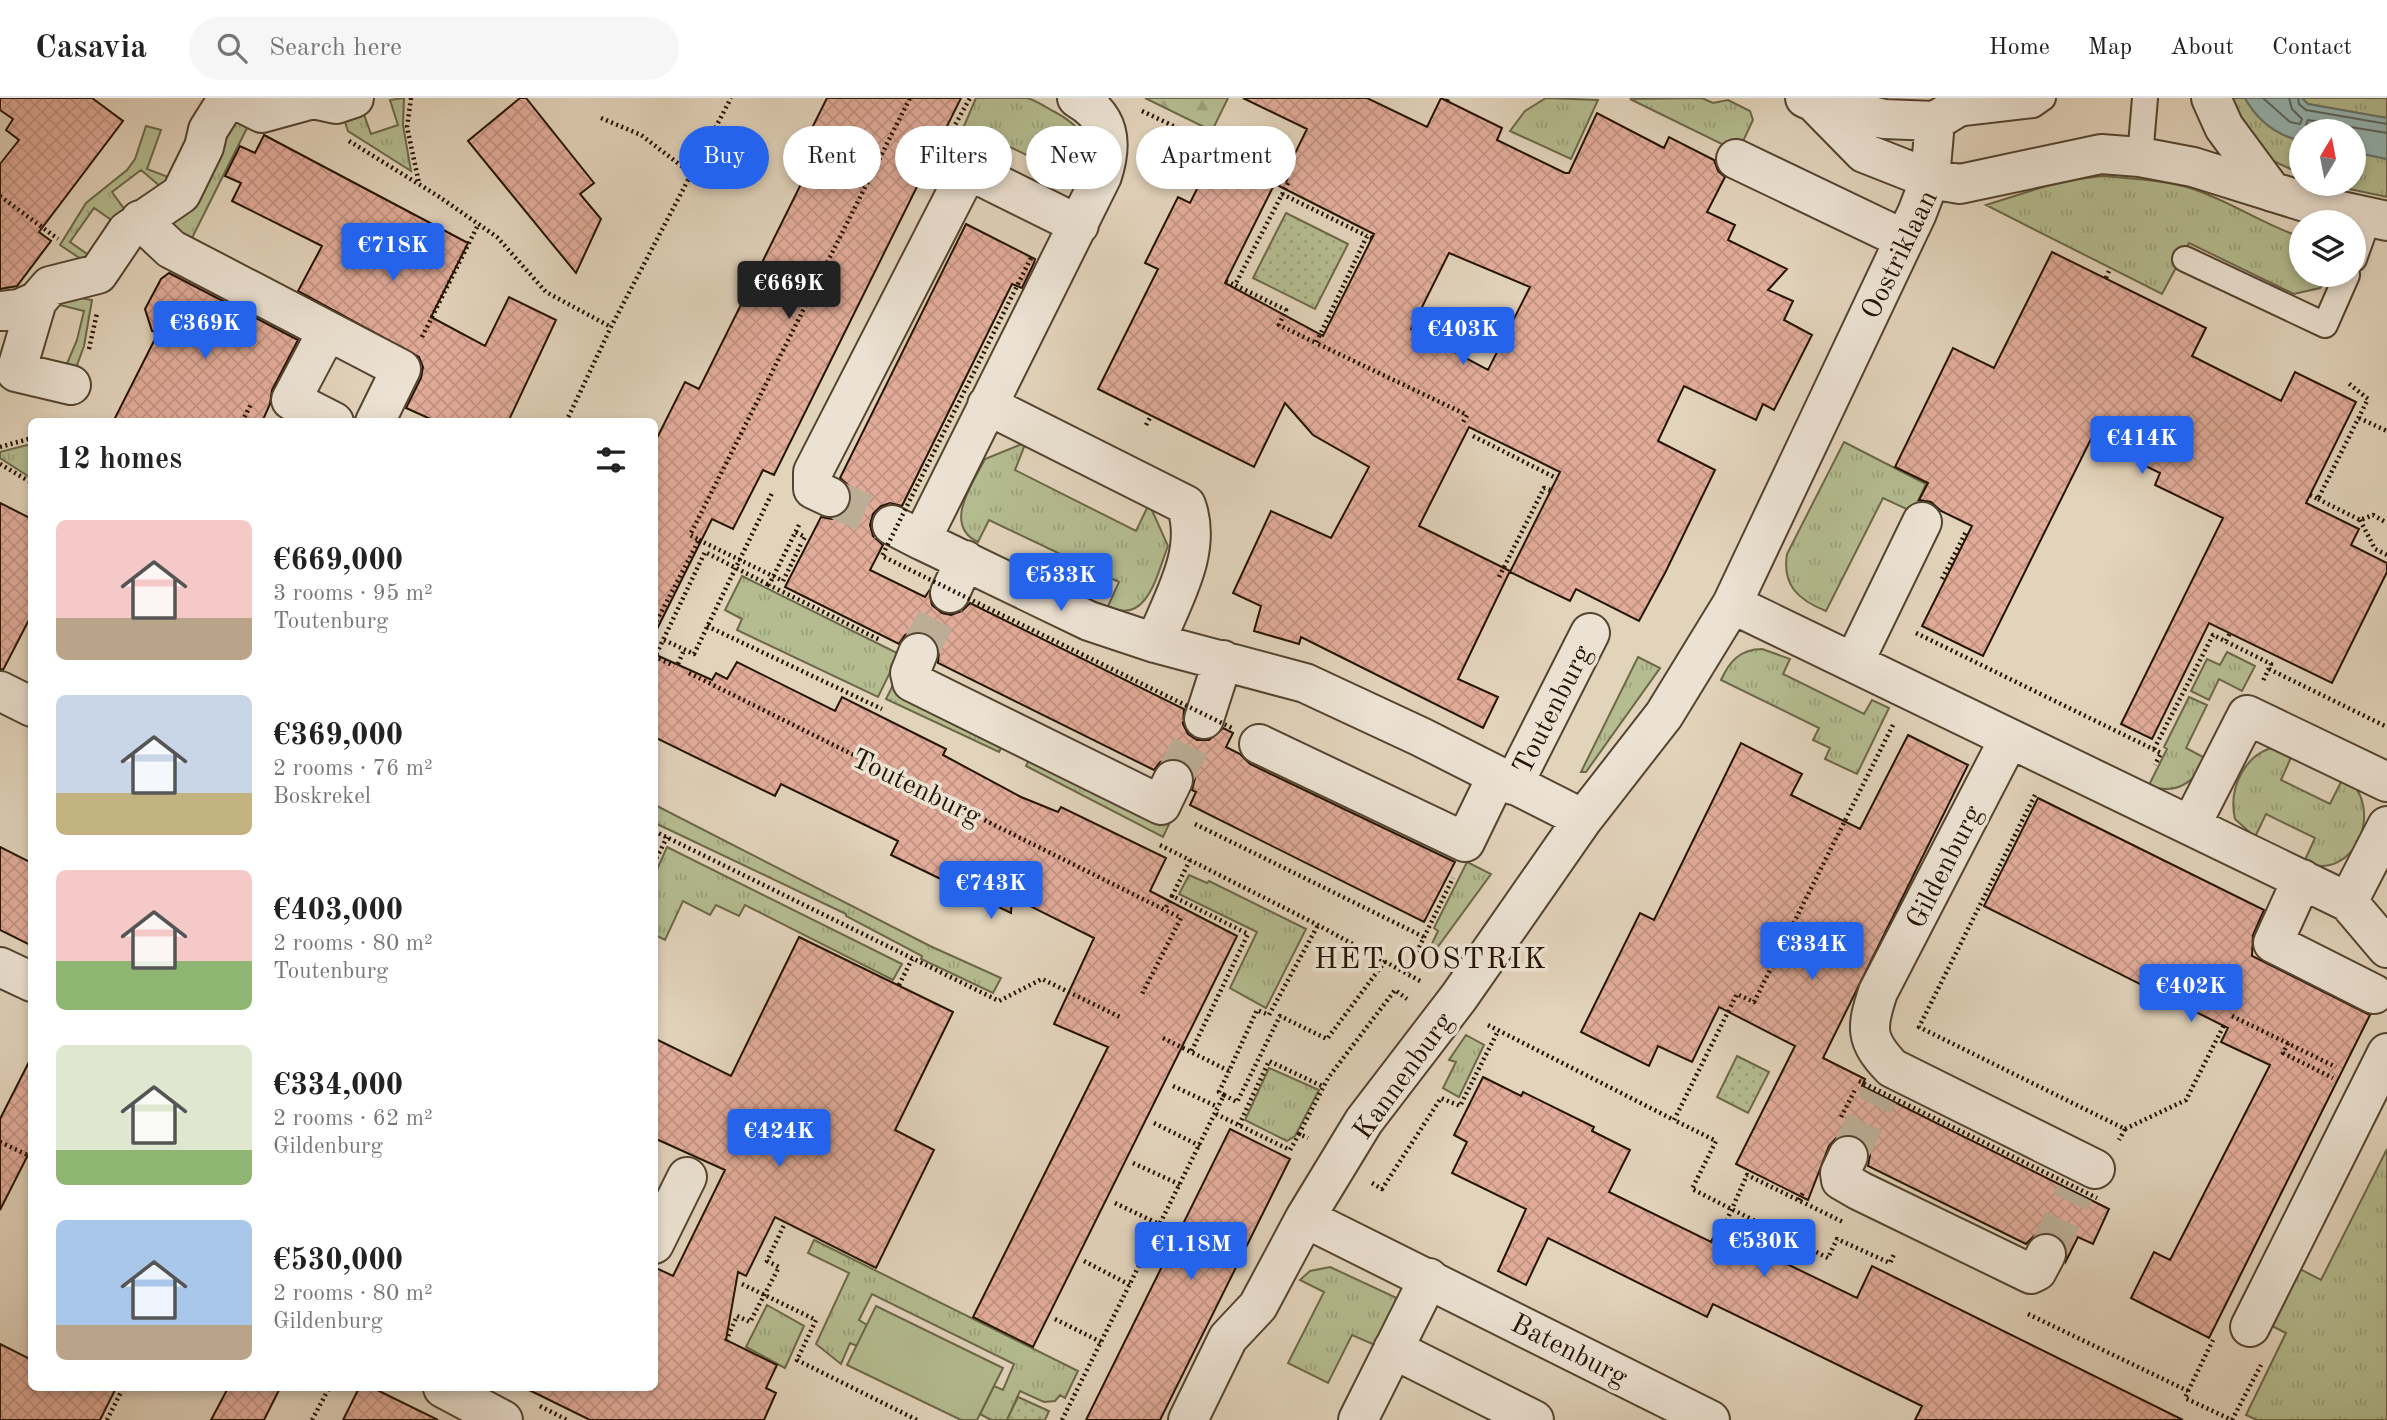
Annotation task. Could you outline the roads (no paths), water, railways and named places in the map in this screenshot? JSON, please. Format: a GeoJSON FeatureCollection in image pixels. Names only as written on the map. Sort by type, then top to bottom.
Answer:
{"type":"FeatureCollection","features":[{"type":"Feature","properties":{"kind":"street"},"geometry":{"type":"LineString","coordinates":[[71,386],[16,372],[37,301],[50,286],[98,274],[127,231],[181,194],[204,147],[208,130],[230,98],[262,113],[313,99],[336,104],[354,98]]}},
{"type":"Feature","properties":{"kind":"street"},"geometry":{"type":"LineString","coordinates":[[2211,98],[2224,127],[2272,192]]}},
{"type":"Feature","properties":{"kind":"street"},"geometry":{"type":"LineString","coordinates":[[1810,100],[1884,119],[1952,111],[1930,179],[1864,153],[1810,100]]}},
{"type":"Feature","properties":{"kind":"street"},"geometry":{"type":"LineString","coordinates":[[1086,106],[1106,130],[1109,154],[1079,225],[987,405],[1186,505],[1193,536],[1190,554],[1155,643]]}},
{"type":"Feature","properties":{"kind":"street","name":"Oostriklaan"},"geometry":{"type":"LineString","coordinates":[[1732,604],[1930,179],[1960,184],[2101,154],[2140,157],[2193,167],[2272,192],[2378,219]]}},
{"type":"Feature","properties":{"kind":"street"},"geometry":{"type":"LineString","coordinates":[[1736,159],[1903,239]]}},
{"type":"Feature","properties":{"kind":"street"},"geometry":{"type":"LineString","coordinates":[[830,497],[813,489],[813,472],[968,170],[1079,225]]}},
{"type":"Feature","properties":{"kind":"street"},"geometry":{"type":"LineString","coordinates":[[140,220],[171,249],[401,369],[376,418]]}},
{"type":"Feature","properties":{"kind":"street"},"geometry":{"type":"LineString","coordinates":[[0,312],[19,309],[37,301]]}},
{"type":"Feature","properties":{"kind":"street"},"geometry":{"type":"LineString","coordinates":[[326,418],[291,400],[327,332]]}},
{"type":"Feature","properties":{"kind":"street","name":"Toutenburg"},"geometry":{"type":"LineString","coordinates":[[987,405],[891,543],[957,576],[1089,621],[1155,643],[1305,683],[1421,737],[1583,819]]}},
{"type":"Feature","properties":{"kind":"street"},"geometry":{"type":"LineString","coordinates":[[1854,662],[1922,523]]}},
{"type":"Feature","properties":{"kind":"street"},"geometry":{"type":"LineString","coordinates":[[1732,604],[2348,902],[2387,948]]}},
{"type":"Feature","properties":{"kind":"street","name":"Kannenburg"},"geometry":{"type":"LineString","coordinates":[[1188,1420],[1228,1338],[1258,1306],[1305,1218],[1443,997],[1664,715],[1732,604]]}},
{"type":"Feature","properties":{"kind":"street","name":"Toutenburg"},"geometry":{"type":"LineString","coordinates":[[1223,660],[1232,730],[1465,842],[1505,781],[1590,634]]}},
{"type":"Feature","properties":{"kind":"street"},"geometry":{"type":"LineString","coordinates":[[917,655],[910,673],[912,682],[1167,792]]}},
{"type":"Feature","properties":{"kind":"street"},"geometry":{"type":"LineString","coordinates":[[0,691],[28,705]]}},
{"type":"Feature","properties":{"kind":"street"},"geometry":{"type":"LineString","coordinates":[[2191,825],[2247,715],[2387,782]]}},
{"type":"Feature","properties":{"kind":"street","name":"Gildenburg"},"geometry":{"type":"LineString","coordinates":[[2009,739],[1878,992],[1870,1016],[1869,1034],[1876,1052],[1877,1081],[2094,1175]]}},
{"type":"Feature","properties":{"kind":"street"},"geometry":{"type":"LineString","coordinates":[[2348,902],[2387,826]]}},
{"type":"Feature","properties":{"kind":"street"},"geometry":{"type":"LineString","coordinates":[[2302,879],[2273,943],[2374,994]]}},
{"type":"Feature","properties":{"kind":"street"},"geometry":{"type":"LineString","coordinates":[[0,967],[28,980]]}},
{"type":"Feature","properties":{"kind":"street"},"geometry":{"type":"LineString","coordinates":[[2250,1327],[2387,1053]]}},
{"type":"Feature","properties":{"kind":"street"},"geometry":{"type":"LineString","coordinates":[[1848,1156],[1840,1173],[1841,1180],[1871,1196],[2031,1274],[2037,1272],[2046,1254]]}},
{"type":"Feature","properties":{"kind":"street"},"geometry":{"type":"LineString","coordinates":[[658,1236],[687,1177]]}},
{"type":"Feature","properties":{"kind":"street","name":"Batenburg"},"geometry":{"type":"LineString","coordinates":[[1305,1218],[1710,1420]]}},
{"type":"Feature","properties":{"kind":"street"},"geometry":{"type":"LineString","coordinates":[[1358,1420],[1429,1278]]}},
{"type":"Feature","properties":{"kind":"street"},"geometry":{"type":"LineString","coordinates":[[1393,1349],[1534,1420]]}},
{"type":"Feature","properties":{"kind":"street"},"geometry":{"type":"LineString","coordinates":[[449,1391],[488,1409]]}},
{"type":"Feature","properties":{"kind":"lane"},"geometry":{"type":"LineString","coordinates":[[1952,111],[2033,105],[2043,98]]}},
{"type":"Feature","properties":{"kind":"lane"},"geometry":{"type":"LineString","coordinates":[[2140,157],[2144,98]]}},
{"type":"Feature","properties":{"kind":"lane"},"geometry":{"type":"LineString","coordinates":[[2366,239],[2378,219]]}},
{"type":"Feature","properties":{"kind":"lane"},"geometry":{"type":"LineString","coordinates":[[2185,259],[2325,325],[2342,287]]}},
{"type":"Feature","properties":{"kind":"water"},"geometry":{"type":"Polygon","coordinates":[[[2245,98],[2302,98],[2308,104],[2387,118],[2387,159],[2366,155],[2366,119],[2289,119],[2289,137],[2269,126],[2245,98]]]}},
{"type":"Feature","properties":{"kind":"tunnel"},"geometry":{"type":"LineString","coordinates":[[830,497],[892,525]]}},
{"type":"Feature","properties":{"kind":"tunnel"},"geometry":{"type":"LineString","coordinates":[[918,653],[950,593]]}},
{"type":"Feature","properties":{"kind":"tunnel"},"geometry":{"type":"LineString","coordinates":[[1173,780],[1204,719]]}},
{"type":"Feature","properties":{"kind":"tunnel"},"geometry":{"type":"LineString","coordinates":[[1848,1156],[1879,1095]]}},
{"type":"Feature","properties":{"kind":"tunnel"},"geometry":{"type":"LineString","coordinates":[[2046,1254],[2075,1193]]}},
{"type":"Feature","properties":{"kind":"district","name":"HET OOSTRIK"},"geometry":{"type":"Point","coordinates":[1431,958]}}]}
